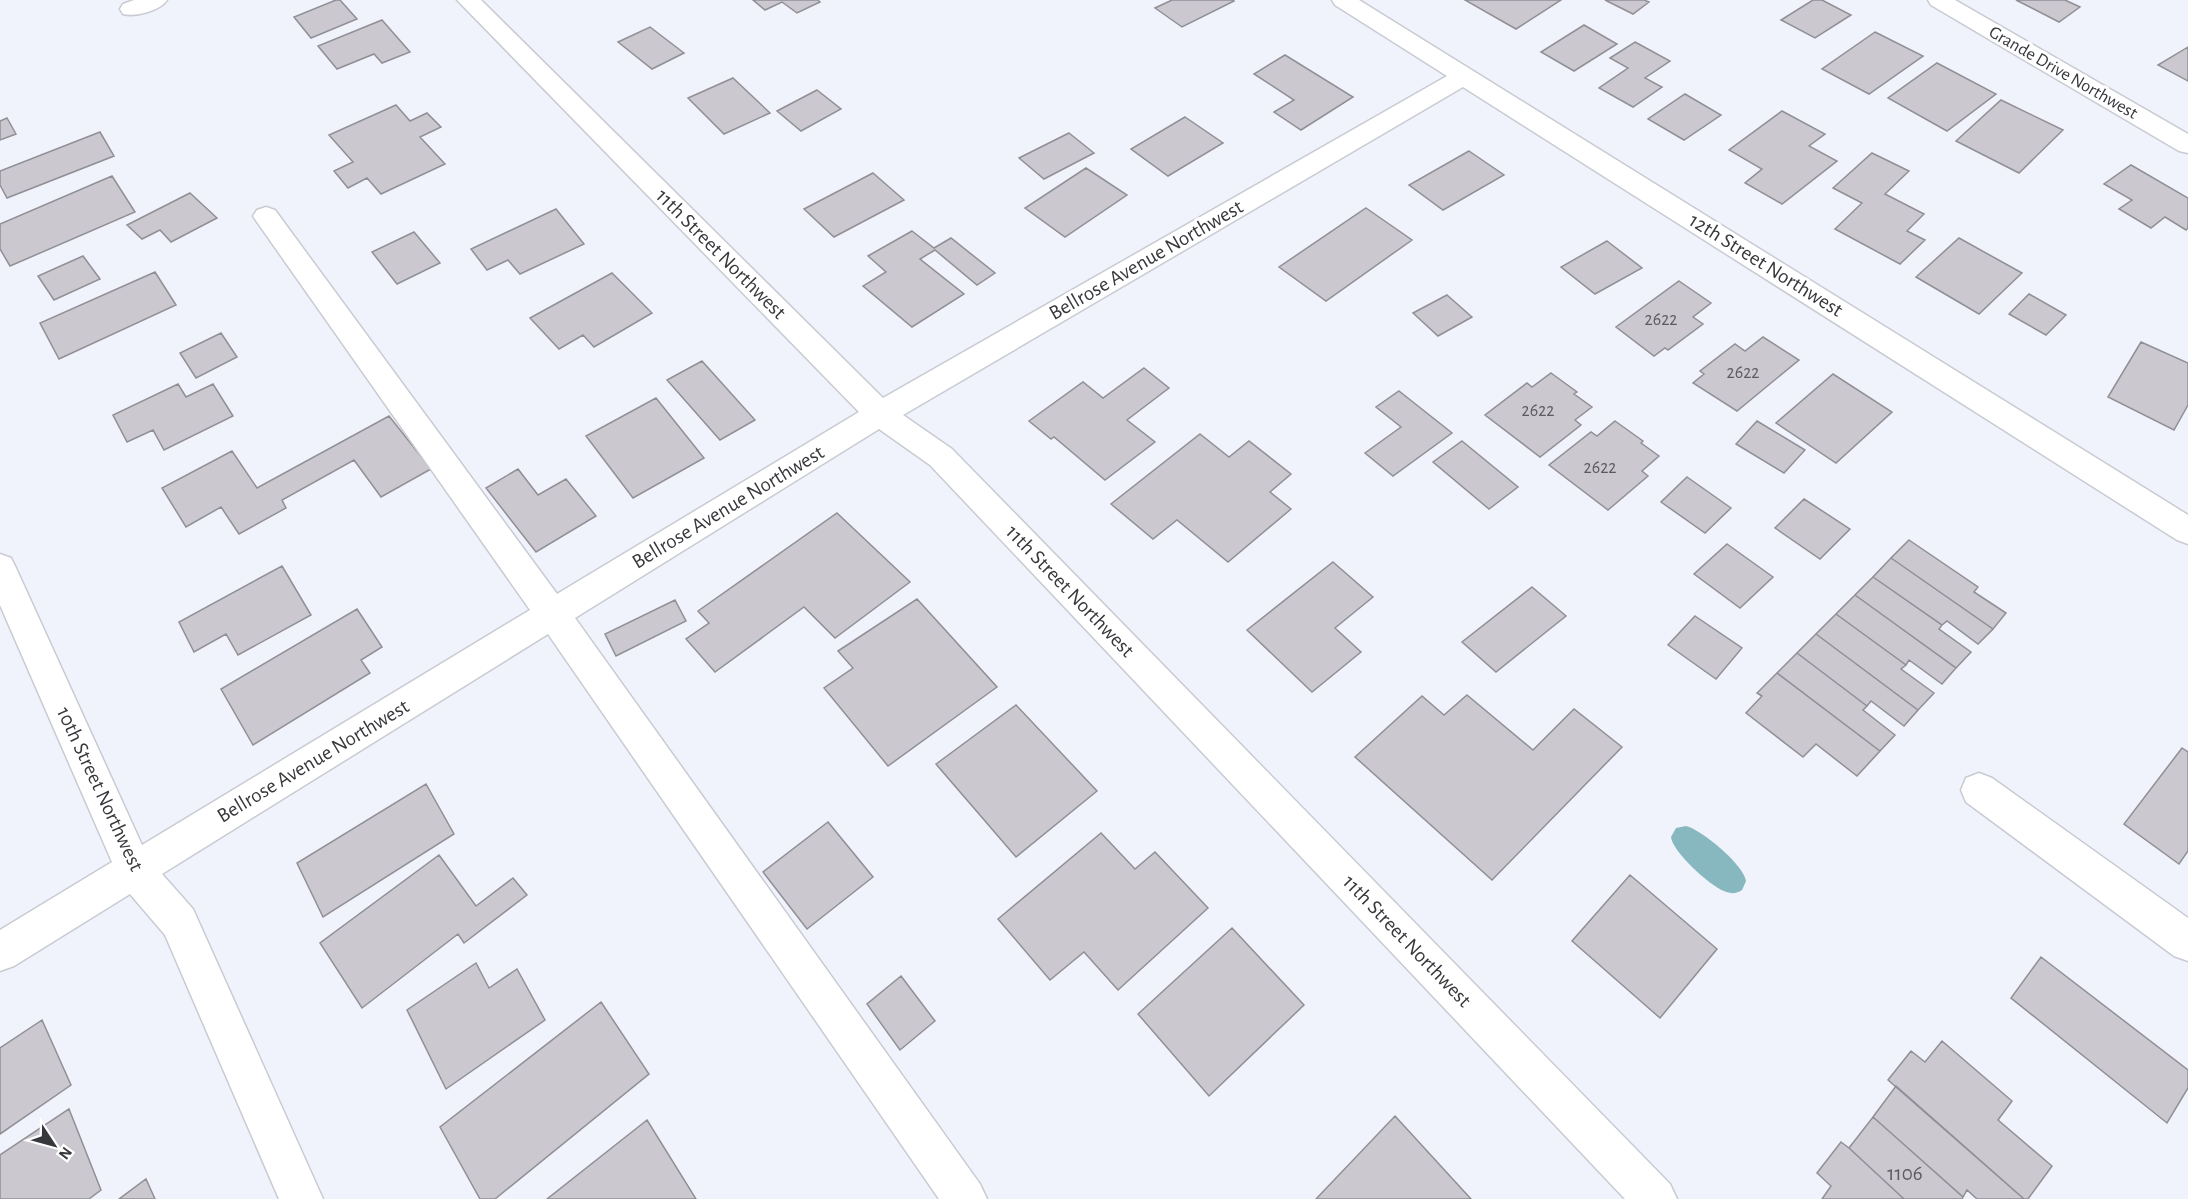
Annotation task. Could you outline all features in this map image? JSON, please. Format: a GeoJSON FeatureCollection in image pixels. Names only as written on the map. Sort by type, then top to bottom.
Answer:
{"type":"FeatureCollection","features":[{"type":"Feature","properties":{"kind":"street"},"geometry":{"type":"LineString","coordinates":[[131,9],[156,0]]}},
{"type":"Feature","properties":{"kind":"street","name":"11th Street Northwest"},"geometry":{"type":"LineString","coordinates":[[468,0],[880,414],[941,457],[1655,1199]]}},
{"type":"Feature","properties":{"kind":"street","name":"12th Street Northwest"},"geometry":{"type":"LineString","coordinates":[[1343,0],[2188,531]]}},
{"type":"Feature","properties":{"kind":"street","name":"Grande Drive Northwest"},"geometry":{"type":"LineString","coordinates":[[1939,0],[2188,146]]}},
{"type":"Feature","properties":{"kind":"street","name":"Bellrose Avenue Northwest"},"geometry":{"type":"LineString","coordinates":[[0,952],[880,414],[1464,76]]}},
{"type":"Feature","properties":{"kind":"street"},"geometry":{"type":"LineString","coordinates":[[266,216],[552,614],[965,1199]]}},
{"type":"Feature","properties":{"kind":"street","name":"10th Street Northwest"},"geometry":{"type":"LineString","coordinates":[[0,568],[134,870],[179,922],[301,1199]]}},
{"type":"Feature","properties":{"kind":"street"},"geometry":{"type":"LineString","coordinates":[[1979,790],[2188,942]]}},
{"type":"Feature","properties":{"kind":"water"},"geometry":{"type":"Polygon","coordinates":[[[1686,826],[1702,834],[1738,866],[1746,881],[1742,890],[1731,893],[1718,888],[1701,875],[1678,851],[1671,837],[1676,828],[1686,826]]]}},
{"type":"Feature","properties":{"kind":"building"},"geometry":{"type":"Polygon","coordinates":[[[340,0],[357,19],[311,38],[294,17],[340,0]]]}},
{"type":"Feature","properties":{"kind":"building"},"geometry":{"type":"Polygon","coordinates":[[[753,0],[818,0],[820,2],[797,13],[782,2],[765,10],[753,0]]]}},
{"type":"Feature","properties":{"kind":"building"},"geometry":{"type":"Polygon","coordinates":[[[1172,0],[1234,1],[1182,27],[1155,8],[1172,0]]]}},
{"type":"Feature","properties":{"kind":"building"},"geometry":{"type":"Polygon","coordinates":[[[1465,0],[1561,0],[1516,29],[1465,0]]]}},
{"type":"Feature","properties":{"kind":"building"},"geometry":{"type":"Polygon","coordinates":[[[1605,0],[1644,0],[1649,2],[1633,14],[1605,0]]]}},
{"type":"Feature","properties":{"kind":"building"},"geometry":{"type":"Polygon","coordinates":[[[1813,0],[1822,0],[1851,15],[1815,38],[1781,20],[1813,0]]]}},
{"type":"Feature","properties":{"kind":"building"},"geometry":{"type":"Polygon","coordinates":[[[2016,0],[2065,0],[2080,7],[2059,22],[2016,0]]]}},
{"type":"Feature","properties":{"kind":"building"},"geometry":{"type":"Polygon","coordinates":[[[382,20],[410,52],[382,63],[374,54],[337,69],[318,46],[382,20]]]}},
{"type":"Feature","properties":{"kind":"building"},"geometry":{"type":"Polygon","coordinates":[[[1584,25],[1617,44],[1574,71],[1541,52],[1584,25]]]}},
{"type":"Feature","properties":{"kind":"building"},"geometry":{"type":"Polygon","coordinates":[[[650,27],[684,53],[652,69],[618,42],[650,27]]]}},
{"type":"Feature","properties":{"kind":"building"},"geometry":{"type":"Polygon","coordinates":[[[1875,32],[1923,56],[1869,94],[1822,69],[1875,32]]]}},
{"type":"Feature","properties":{"kind":"building"},"geometry":{"type":"Polygon","coordinates":[[[1635,42],[1670,61],[1645,78],[1662,87],[1633,107],[1599,88],[1628,68],[1610,58],[1635,42]]]}},
{"type":"Feature","properties":{"kind":"building"},"geometry":{"type":"Polygon","coordinates":[[[2188,47],[2188,81],[2158,65],[2188,47]]]}},
{"type":"Feature","properties":{"kind":"building"},"geometry":{"type":"Polygon","coordinates":[[[1285,55],[1353,97],[1301,130],[1274,112],[1294,100],[1254,74],[1285,55]]]}},
{"type":"Feature","properties":{"kind":"building"},"geometry":{"type":"Polygon","coordinates":[[[1937,63],[1996,94],[1947,131],[1888,98],[1937,63]]]}},
{"type":"Feature","properties":{"kind":"building"},"geometry":{"type":"Polygon","coordinates":[[[733,78],[770,113],[724,134],[688,98],[733,78]]]}},
{"type":"Feature","properties":{"kind":"building"},"geometry":{"type":"Polygon","coordinates":[[[817,90],[841,109],[801,131],[777,111],[817,90]]]}},
{"type":"Feature","properties":{"kind":"building"},"geometry":{"type":"Polygon","coordinates":[[[1685,94],[1721,115],[1684,140],[1648,119],[1685,94]]]}},
{"type":"Feature","properties":{"kind":"building"},"geometry":{"type":"Polygon","coordinates":[[[2001,100],[2063,130],[2019,173],[1956,141],[2001,100]]]}},
{"type":"Feature","properties":{"kind":"building"},"geometry":{"type":"Polygon","coordinates":[[[396,105],[410,121],[427,113],[441,127],[420,137],[445,164],[381,194],[367,178],[348,188],[334,171],[353,162],[329,135],[396,105]]]}},
{"type":"Feature","properties":{"kind":"building"},"geometry":{"type":"Polygon","coordinates":[[[1782,111],[1825,134],[1809,146],[1837,161],[1782,204],[1745,183],[1762,169],[1729,150],[1782,111]]]}},
{"type":"Feature","properties":{"kind":"building"},"geometry":{"type":"Polygon","coordinates":[[[1185,117],[1223,143],[1168,176],[1131,149],[1185,117]]]}},
{"type":"Feature","properties":{"kind":"building"},"geometry":{"type":"Polygon","coordinates":[[[7,118],[16,134],[0,140],[0,121],[7,118]]]}},
{"type":"Feature","properties":{"kind":"building"},"geometry":{"type":"Polygon","coordinates":[[[100,132],[114,156],[7,198],[0,185],[0,171],[100,132]]]}},
{"type":"Feature","properties":{"kind":"building"},"geometry":{"type":"Polygon","coordinates":[[[1069,133],[1094,153],[1044,179],[1019,158],[1069,133]]]}},
{"type":"Feature","properties":{"kind":"building"},"geometry":{"type":"Polygon","coordinates":[[[1469,151],[1504,175],[1443,210],[1409,185],[1469,151]]]}},
{"type":"Feature","properties":{"kind":"building"},"geometry":{"type":"Polygon","coordinates":[[[1872,153],[1909,171],[1885,194],[1924,214],[1907,231],[1925,240],[1900,264],[1835,229],[1862,203],[1833,188],[1872,153]]]}},
{"type":"Feature","properties":{"kind":"building"},"geometry":{"type":"Polygon","coordinates":[[[2131,165],[2188,198],[2188,228],[2186,230],[2165,217],[2151,228],[2119,209],[2132,200],[2104,184],[2131,165]]]}},
{"type":"Feature","properties":{"kind":"building"},"geometry":{"type":"Polygon","coordinates":[[[1086,168],[1127,195],[1065,237],[1025,208],[1086,168]]]}},
{"type":"Feature","properties":{"kind":"building"},"geometry":{"type":"Polygon","coordinates":[[[873,173],[904,200],[834,237],[804,209],[873,173]]]}},
{"type":"Feature","properties":{"kind":"building"},"geometry":{"type":"Polygon","coordinates":[[[112,176],[135,212],[10,266],[0,249],[0,224],[112,176]]]}},
{"type":"Feature","properties":{"kind":"building"},"geometry":{"type":"Polygon","coordinates":[[[190,193],[217,218],[171,242],[160,230],[142,239],[127,225],[190,193]]]}},
{"type":"Feature","properties":{"kind":"building"},"geometry":{"type":"Polygon","coordinates":[[[1366,208],[1412,240],[1326,301],[1279,267],[1366,208]]]}},
{"type":"Feature","properties":{"kind":"building"},"geometry":{"type":"Polygon","coordinates":[[[556,209],[584,244],[520,274],[508,260],[487,270],[471,249],[556,209]]]}},
{"type":"Feature","properties":{"kind":"building"},"geometry":{"type":"Polygon","coordinates":[[[912,231],[934,248],[951,238],[995,273],[977,285],[935,250],[920,259],[964,294],[912,327],[863,286],[886,272],[868,256],[912,231]]]}},
{"type":"Feature","properties":{"kind":"building"},"geometry":{"type":"Polygon","coordinates":[[[414,232],[440,263],[397,284],[372,252],[414,232]]]}},
{"type":"Feature","properties":{"kind":"building"},"geometry":{"type":"Polygon","coordinates":[[[1959,238],[2022,273],[1979,314],[1916,277],[1959,238]]]}},
{"type":"Feature","properties":{"kind":"building"},"geometry":{"type":"Polygon","coordinates":[[[1607,241],[1642,268],[1595,294],[1561,267],[1607,241]]]}},
{"type":"Feature","properties":{"kind":"building"},"geometry":{"type":"Polygon","coordinates":[[[83,256],[100,279],[54,300],[38,276],[83,256]]]}},
{"type":"Feature","properties":{"kind":"building"},"geometry":{"type":"Polygon","coordinates":[[[155,272],[176,305],[59,359],[40,323],[155,272]]]}},
{"type":"Feature","properties":{"kind":"building"},"geometry":{"type":"Polygon","coordinates":[[[612,273],[652,313],[594,347],[583,335],[559,349],[530,318],[612,273]]]}},
{"type":"Feature","properties":{"kind":"building"},"geometry":{"type":"Polygon","coordinates":[[[1679,281],[1711,303],[1693,317],[1703,324],[1668,350],[1665,348],[1654,356],[1616,327],[1679,281]]]}},
{"type":"Feature","properties":{"kind":"building"},"geometry":{"type":"Polygon","coordinates":[[[2029,294],[2066,315],[2046,335],[2009,314],[2029,294]]]}},
{"type":"Feature","properties":{"kind":"building"},"geometry":{"type":"Polygon","coordinates":[[[1447,295],[1472,317],[1438,336],[1413,313],[1447,295]]]}},
{"type":"Feature","properties":{"kind":"building"},"geometry":{"type":"Polygon","coordinates":[[[221,333],[237,357],[196,378],[180,353],[221,333]]]}},
{"type":"Feature","properties":{"kind":"building"},"geometry":{"type":"Polygon","coordinates":[[[1763,337],[1799,360],[1737,411],[1693,383],[1704,374],[1700,371],[1735,344],[1745,351],[1763,337]]]}},
{"type":"Feature","properties":{"kind":"building"},"geometry":{"type":"Polygon","coordinates":[[[2141,342],[2188,363],[2188,405],[2174,430],[2108,397],[2141,342]]]}},
{"type":"Feature","properties":{"kind":"building"},"geometry":{"type":"Polygon","coordinates":[[[702,361],[755,420],[720,440],[667,380],[702,361]]]}},
{"type":"Feature","properties":{"kind":"building"},"geometry":{"type":"Polygon","coordinates":[[[1144,368],[1169,388],[1127,420],[1155,442],[1105,480],[1054,437],[1051,439],[1029,421],[1083,382],[1103,398],[1144,368]]]}},
{"type":"Feature","properties":{"kind":"building"},"geometry":{"type":"Polygon","coordinates":[[[1551,373],[1577,392],[1574,394],[1592,407],[1575,420],[1581,425],[1540,457],[1485,415],[1527,383],[1532,387],[1551,373]]]}},
{"type":"Feature","properties":{"kind":"building"},"geometry":{"type":"Polygon","coordinates":[[[1833,374],[1892,412],[1836,463],[1776,423],[1833,374]]]}},
{"type":"Feature","properties":{"kind":"building"},"geometry":{"type":"Polygon","coordinates":[[[178,384],[186,397],[213,384],[233,416],[164,450],[153,430],[127,442],[113,415],[178,384]]]}},
{"type":"Feature","properties":{"kind":"building"},"geometry":{"type":"Polygon","coordinates":[[[1399,391],[1452,433],[1393,476],[1365,453],[1401,427],[1376,407],[1399,391]]]}},
{"type":"Feature","properties":{"kind":"building"},"geometry":{"type":"Polygon","coordinates":[[[656,398],[704,458],[633,498],[586,436],[656,398]]]}},
{"type":"Feature","properties":{"kind":"building"},"geometry":{"type":"Polygon","coordinates":[[[389,416],[431,469],[381,497],[354,460],[282,500],[286,508],[239,534],[221,507],[186,527],[162,488],[232,451],[257,488],[389,416]]]}},
{"type":"Feature","properties":{"kind":"building"},"geometry":{"type":"Polygon","coordinates":[[[1615,421],[1659,456],[1642,471],[1648,476],[1608,510],[1549,465],[1591,432],[1597,436],[1615,421]]]}},
{"type":"Feature","properties":{"kind":"building"},"geometry":{"type":"Polygon","coordinates":[[[1757,421],[1805,450],[1784,473],[1736,444],[1757,421]]]}},
{"type":"Feature","properties":{"kind":"building"},"geometry":{"type":"Polygon","coordinates":[[[1200,434],[1229,457],[1249,441],[1291,474],[1270,492],[1291,509],[1228,562],[1177,520],[1153,539],[1111,504],[1200,434]]]}},
{"type":"Feature","properties":{"kind":"building"},"geometry":{"type":"Polygon","coordinates":[[[1462,441],[1518,487],[1489,509],[1433,462],[1462,441]]]}},
{"type":"Feature","properties":{"kind":"building"},"geometry":{"type":"Polygon","coordinates":[[[518,469],[538,495],[566,479],[596,516],[536,552],[486,488],[518,469]]]}},
{"type":"Feature","properties":{"kind":"building"},"geometry":{"type":"Polygon","coordinates":[[[1687,477],[1731,508],[1705,533],[1661,502],[1687,477]]]}},
{"type":"Feature","properties":{"kind":"building"},"geometry":{"type":"Polygon","coordinates":[[[1804,499],[1850,529],[1820,559],[1775,528],[1804,499]]]}},
{"type":"Feature","properties":{"kind":"building"},"geometry":{"type":"Polygon","coordinates":[[[837,513],[910,582],[835,638],[804,607],[715,672],[686,639],[709,623],[698,611],[837,513]]]}},
{"type":"Feature","properties":{"kind":"building"},"geometry":{"type":"Polygon","coordinates":[[[1909,540],[1978,587],[1974,592],[2006,613],[1993,629],[1891,558],[1909,540]]]}},
{"type":"Feature","properties":{"kind":"building"},"geometry":{"type":"Polygon","coordinates":[[[1727,544],[1773,577],[1740,608],[1694,574],[1727,544]]]}},
{"type":"Feature","properties":{"kind":"building"},"geometry":{"type":"Polygon","coordinates":[[[1891,558],[1993,629],[1978,644],[1947,621],[1942,625],[1873,577],[1891,558]]]}},
{"type":"Feature","properties":{"kind":"building"},"geometry":{"type":"Polygon","coordinates":[[[1333,562],[1373,597],[1335,628],[1361,652],[1312,692],[1247,630],[1333,562]]]}},
{"type":"Feature","properties":{"kind":"building"},"geometry":{"type":"Polygon","coordinates":[[[282,566],[311,615],[238,655],[226,634],[194,652],[179,622],[282,566]]]}},
{"type":"Feature","properties":{"kind":"building"},"geometry":{"type":"Polygon","coordinates":[[[1873,577],[1942,625],[1939,629],[1971,652],[1956,668],[1855,595],[1873,577]]]}},
{"type":"Feature","properties":{"kind":"building"},"geometry":{"type":"Polygon","coordinates":[[[1532,587],[1566,616],[1496,672],[1462,642],[1532,587]]]}},
{"type":"Feature","properties":{"kind":"building"},"geometry":{"type":"Polygon","coordinates":[[[1855,595],[1956,668],[1942,684],[1909,660],[1906,665],[1836,614],[1855,595]]]}},
{"type":"Feature","properties":{"kind":"building"},"geometry":{"type":"Polygon","coordinates":[[[917,599],[997,687],[888,766],[824,688],[853,668],[838,651],[917,599]]]}},
{"type":"Feature","properties":{"kind":"building"},"geometry":{"type":"Polygon","coordinates":[[[675,600],[686,621],[616,656],[605,634],[675,600]]]}},
{"type":"Feature","properties":{"kind":"building"},"geometry":{"type":"Polygon","coordinates":[[[357,609],[382,647],[361,660],[370,673],[253,745],[221,689],[357,609]]]}},
{"type":"Feature","properties":{"kind":"building"},"geometry":{"type":"Polygon","coordinates":[[[1836,614],[1906,665],[1901,669],[1934,693],[1918,710],[1816,634],[1836,614]]]}},
{"type":"Feature","properties":{"kind":"building"},"geometry":{"type":"Polygon","coordinates":[[[1695,616],[1742,648],[1716,679],[1668,645],[1695,616]]]}},
{"type":"Feature","properties":{"kind":"building"},"geometry":{"type":"Polygon","coordinates":[[[1816,634],[1918,710],[1904,726],[1871,701],[1867,706],[1797,653],[1816,634]]]}},
{"type":"Feature","properties":{"kind":"building"},"geometry":{"type":"Polygon","coordinates":[[[1797,653],[1867,706],[1863,710],[1895,735],[1880,751],[1777,673],[1797,653]]]}},
{"type":"Feature","properties":{"kind":"building"},"geometry":{"type":"Polygon","coordinates":[[[1777,673],[1880,751],[1857,776],[1816,744],[1803,757],[1746,713],[1762,696],[1757,693],[1777,673]]]}},
{"type":"Feature","properties":{"kind":"building"},"geometry":{"type":"Polygon","coordinates":[[[1467,695],[1533,750],[1574,709],[1622,747],[1492,880],[1355,757],[1422,696],[1444,715],[1467,695]]]}},
{"type":"Feature","properties":{"kind":"building"},"geometry":{"type":"Polygon","coordinates":[[[1016,705],[1097,791],[1016,857],[936,764],[1016,705]]]}},
{"type":"Feature","properties":{"kind":"building"},"geometry":{"type":"Polygon","coordinates":[[[2182,748],[2188,752],[2188,851],[2179,864],[2124,824],[2182,748]]]}},
{"type":"Feature","properties":{"kind":"building"},"geometry":{"type":"Polygon","coordinates":[[[426,784],[454,834],[323,917],[297,863],[426,784]]]}},
{"type":"Feature","properties":{"kind":"building"},"geometry":{"type":"Polygon","coordinates":[[[828,822],[873,877],[807,929],[763,872],[828,822]]]}},
{"type":"Feature","properties":{"kind":"building"},"geometry":{"type":"Polygon","coordinates":[[[1101,833],[1135,869],[1155,852],[1208,908],[1118,990],[1084,952],[1050,980],[998,919],[1101,833]]]}},
{"type":"Feature","properties":{"kind":"building"},"geometry":{"type":"Polygon","coordinates":[[[439,855],[476,906],[513,878],[527,895],[464,943],[458,934],[362,1008],[320,943],[439,855]]]}},
{"type":"Feature","properties":{"kind":"building"},"geometry":{"type":"Polygon","coordinates":[[[1630,875],[1717,949],[1660,1018],[1572,941],[1630,875]]]}},
{"type":"Feature","properties":{"kind":"building"},"geometry":{"type":"Polygon","coordinates":[[[1232,928],[1304,1005],[1209,1096],[1138,1014],[1232,928]]]}},
{"type":"Feature","properties":{"kind":"building"},"geometry":{"type":"Polygon","coordinates":[[[2041,957],[2188,1070],[2188,1088],[2167,1123],[2011,998],[2041,957]]]}},
{"type":"Feature","properties":{"kind":"building"},"geometry":{"type":"Polygon","coordinates":[[[476,963],[489,988],[517,969],[545,1020],[446,1089],[407,1010],[476,963]]]}},
{"type":"Feature","properties":{"kind":"building"},"geometry":{"type":"Polygon","coordinates":[[[901,976],[935,1021],[900,1050],[867,1004],[901,976]]]}},
{"type":"Feature","properties":{"kind":"building"},"geometry":{"type":"Polygon","coordinates":[[[601,1002],[649,1074],[495,1199],[480,1199],[440,1127],[601,1002]]]}},
{"type":"Feature","properties":{"kind":"building"},"geometry":{"type":"Polygon","coordinates":[[[42,1020],[71,1085],[0,1134],[0,1048],[42,1020]]]}},
{"type":"Feature","properties":{"kind":"building"},"geometry":{"type":"Polygon","coordinates":[[[1942,1041],[2012,1101],[1998,1120],[2052,1166],[2028,1199],[2024,1199],[1888,1080],[1911,1051],[1925,1062],[1942,1041]]]}},
{"type":"Feature","properties":{"kind":"building"},"geometry":{"type":"Polygon","coordinates":[[[1896,1086],[2024,1199],[1977,1199],[1967,1190],[1963,1197],[1873,1117],[1896,1086]]]}},
{"type":"Feature","properties":{"kind":"building"},"geometry":{"type":"Polygon","coordinates":[[[69,1109],[101,1190],[89,1199],[0,1199],[0,1155],[69,1109]]]}},
{"type":"Feature","properties":{"kind":"building"},"geometry":{"type":"Polygon","coordinates":[[[1395,1116],[1471,1199],[1316,1199],[1395,1116]]]}},
{"type":"Feature","properties":{"kind":"building"},"geometry":{"type":"Polygon","coordinates":[[[1873,1117],[1963,1197],[1962,1199],[1904,1199],[1849,1148],[1873,1117]]]}},
{"type":"Feature","properties":{"kind":"building"},"geometry":{"type":"Polygon","coordinates":[[[647,1120],[696,1199],[547,1199],[647,1120]]]}},
{"type":"Feature","properties":{"kind":"building"},"geometry":{"type":"Polygon","coordinates":[[[1841,1142],[1904,1199],[1822,1199],[1831,1186],[1817,1173],[1841,1142]]]}},
{"type":"Feature","properties":{"kind":"building"},"geometry":{"type":"Polygon","coordinates":[[[146,1179],[155,1199],[119,1199],[146,1179]]]}}]}
